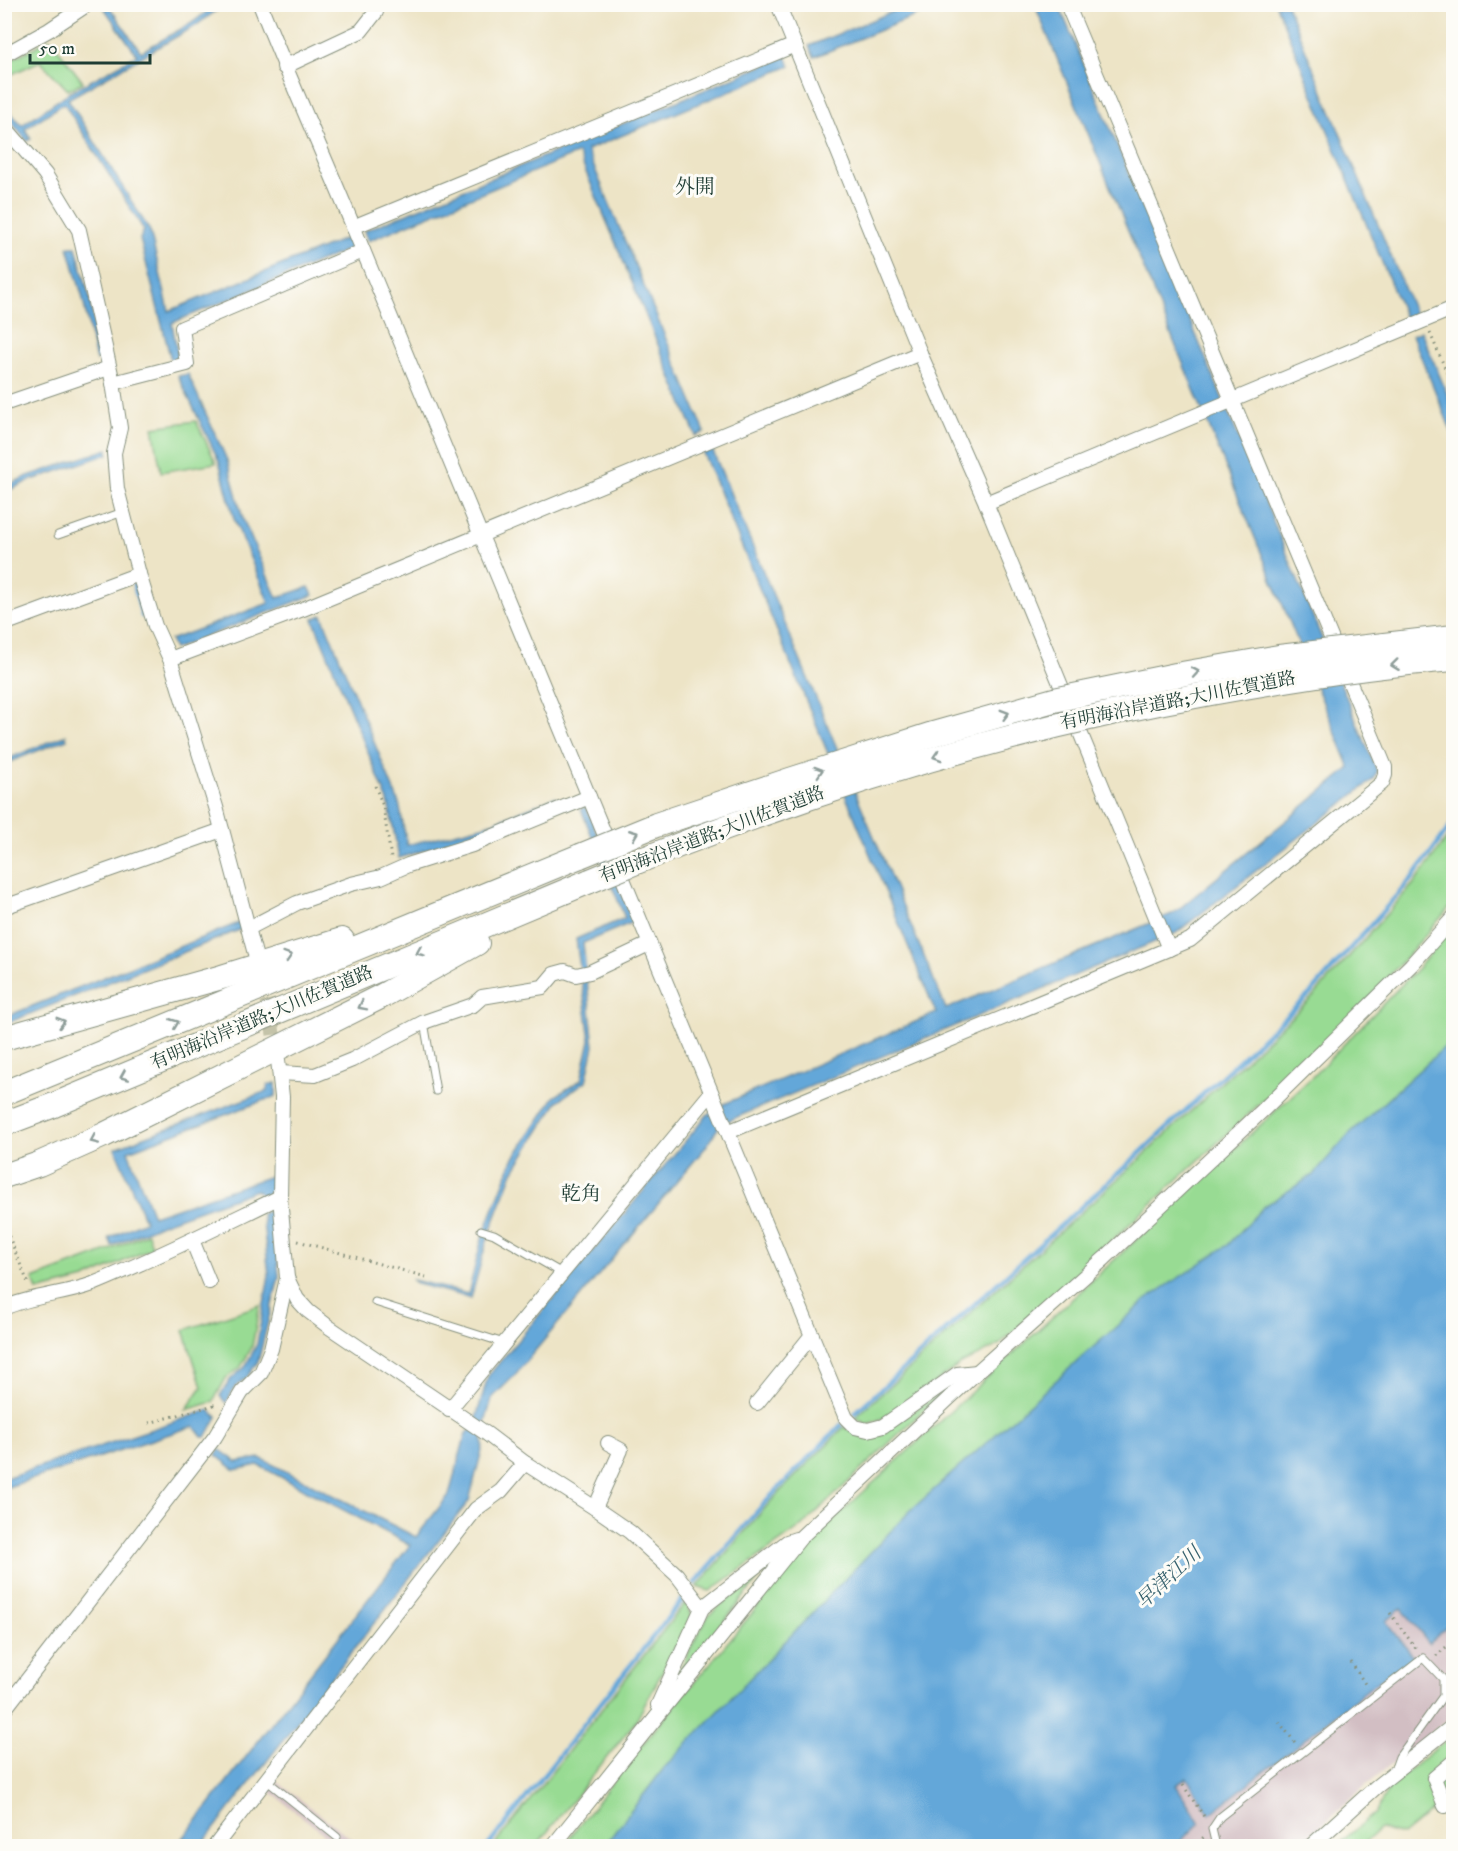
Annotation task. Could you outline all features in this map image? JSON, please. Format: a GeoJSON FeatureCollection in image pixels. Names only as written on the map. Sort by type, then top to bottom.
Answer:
{"type":"FeatureCollection","features":[{"type":"Feature","properties":{"kind":"highway","name":"有明海沿岸道路;大川佐賀道路"},"geometry":{"type":"LineString","coordinates":[[4,1093],[656,825],[933,734],[1054,700],[1176,675],[1279,657],[1454,637]]}},
{"type":"Feature","properties":{"kind":"highway","name":"有明海沿岸道路;大川佐賀道路"},"geometry":{"type":"LineString","coordinates":[[4,1124],[590,881],[796,801],[939,755],[1058,724],[1291,678],[1454,659]]}},
{"type":"Feature","properties":{"kind":"highway"},"geometry":{"type":"LineString","coordinates":[[4,1038],[373,932],[537,874]]}},
{"type":"Feature","properties":{"kind":"highway"},"geometry":{"type":"LineString","coordinates":[[4,1176],[39,1164],[104,1135],[382,996],[559,894]]}},
{"type":"Feature","properties":{"kind":"street"},"geometry":{"type":"LineString","coordinates":[[4,55],[50,30],[88,4]]}},
{"type":"Feature","properties":{"kind":"street"},"geometry":{"type":"LineString","coordinates":[[260,4],[284,67],[363,251],[846,1418],[855,1427],[861,1429],[868,1430],[883,1426],[957,1374],[977,1372]]}},
{"type":"Feature","properties":{"kind":"street"},"geometry":{"type":"LineString","coordinates":[[778,4],[920,353],[986,504],[1169,949]]}},
{"type":"Feature","properties":{"kind":"street"},"geometry":{"type":"LineString","coordinates":[[727,1130],[1190,940],[1382,783],[1385,775],[1380,757],[1233,400],[1067,4]]}},
{"type":"Feature","properties":{"kind":"street"},"geometry":{"type":"LineString","coordinates":[[284,67],[361,31],[376,12]]}},
{"type":"Feature","properties":{"kind":"street"},"geometry":{"type":"LineString","coordinates":[[353,227],[795,45]]}},
{"type":"Feature","properties":{"kind":"street"},"geometry":{"type":"LineString","coordinates":[[4,126],[45,174],[79,230],[113,383],[120,428],[114,453],[117,489],[154,626],[170,659],[222,830],[255,954]]}},
{"type":"Feature","properties":{"kind":"street"},"geometry":{"type":"LineString","coordinates":[[113,383],[187,364],[182,328],[363,251]]}},
{"type":"Feature","properties":{"kind":"street"},"geometry":{"type":"LineString","coordinates":[[986,504],[1454,308]]}},
{"type":"Feature","properties":{"kind":"street"},"geometry":{"type":"LineString","coordinates":[[170,659],[303,609],[480,537],[920,353]]}},
{"type":"Feature","properties":{"kind":"street"},"geometry":{"type":"LineString","coordinates":[[4,404],[109,368]]}},
{"type":"Feature","properties":{"kind":"street"},"geometry":{"type":"LineString","coordinates":[[4,624],[139,574]]}},
{"type":"Feature","properties":{"kind":"street"},"geometry":{"type":"LineString","coordinates":[[249,928],[297,903],[351,884],[381,878],[408,865],[472,844],[589,797]]}},
{"type":"Feature","properties":{"kind":"street"},"geometry":{"type":"LineString","coordinates":[[4,907],[222,830]]}},
{"type":"Feature","properties":{"kind":"street"},"geometry":{"type":"LineString","coordinates":[[553,1846],[801,1537],[977,1372],[1105,1258],[1272,1102],[1404,973],[1454,917]]}},
{"type":"Feature","properties":{"kind":"street"},"geometry":{"type":"LineString","coordinates":[[4,1710],[215,1437],[242,1392],[261,1373],[271,1349],[287,1278],[280,1197],[282,1097],[279,1067],[315,1075],[352,1060],[424,1022],[473,1005],[482,997],[543,987],[554,974],[565,970],[583,973],[650,944]]}},
{"type":"Feature","properties":{"kind":"street"},"geometry":{"type":"LineString","coordinates":[[449,1410],[562,1273],[713,1098]]}},
{"type":"Feature","properties":{"kind":"street"},"geometry":{"type":"LineString","coordinates":[[4,1308],[34,1297],[74,1290],[92,1284],[192,1240],[280,1197]]}},
{"type":"Feature","properties":{"kind":"street"},"geometry":{"type":"LineString","coordinates":[[192,1240],[209,1282]]}},
{"type":"Feature","properties":{"kind":"street"},"geometry":{"type":"LineString","coordinates":[[287,1278],[297,1299],[308,1311],[487,1434],[525,1463],[630,1532],[677,1575],[702,1608]]}},
{"type":"Feature","properties":{"kind":"street"},"geometry":{"type":"LineString","coordinates":[[757,1403],[812,1335]]}},
{"type":"Feature","properties":{"kind":"street"},"geometry":{"type":"LineString","coordinates":[[595,1508],[621,1450],[608,1443]]}},
{"type":"Feature","properties":{"kind":"street"},"geometry":{"type":"LineString","coordinates":[[214,1846],[476,1509],[501,1491],[525,1463]]}},
{"type":"Feature","properties":{"kind":"street"},"geometry":{"type":"LineString","coordinates":[[650,1723],[702,1608],[787,1542],[801,1537]]}},
{"type":"Feature","properties":{"kind":"street"},"geometry":{"type":"LineString","coordinates":[[1311,1846],[1393,1774],[1454,1725]]}},
{"type":"Feature","properties":{"kind":"street"},"geometry":{"type":"LineString","coordinates":[[1454,1761],[1434,1778],[1445,1806],[1454,1799]]}},
{"type":"Feature","properties":{"kind":"lane"},"geometry":{"type":"LineString","coordinates":[[58,535],[123,512]]}},
{"type":"Feature","properties":{"kind":"lane"},"geometry":{"type":"LineString","coordinates":[[424,1022],[436,1091]]}},
{"type":"Feature","properties":{"kind":"lane"},"geometry":{"type":"LineString","coordinates":[[481,1230],[494,1234],[562,1273]]}},
{"type":"Feature","properties":{"kind":"lane"},"geometry":{"type":"LineString","coordinates":[[375,1302],[504,1343]]}},
{"type":"Feature","properties":{"kind":"lane"},"geometry":{"type":"LineString","coordinates":[[1216,1846],[1212,1829],[1220,1817],[1425,1660],[1443,1679],[1443,1696],[1399,1757],[1393,1774]]}},
{"type":"Feature","properties":{"kind":"lane"},"geometry":{"type":"LineString","coordinates":[[266,1780],[337,1837]]}},
{"type":"Feature","properties":{"kind":"path"},"geometry":{"type":"LineString","coordinates":[[1425,320],[1454,389]]}},
{"type":"Feature","properties":{"kind":"path"},"geometry":{"type":"LineString","coordinates":[[375,786],[383,806],[394,872]]}},
{"type":"Feature","properties":{"kind":"path"},"geometry":{"type":"LineString","coordinates":[[4,1225],[34,1297]]}},
{"type":"Feature","properties":{"kind":"path"},"geometry":{"type":"LineString","coordinates":[[284,1237],[426,1277]]}},
{"type":"Feature","properties":{"kind":"path"},"geometry":{"type":"LineString","coordinates":[[148,1423],[214,1405],[228,1416]]}},
{"type":"Feature","properties":{"kind":"path"},"geometry":{"type":"LineString","coordinates":[[1390,1613],[1425,1660],[1454,1640]]}},
{"type":"Feature","properties":{"kind":"path"},"geometry":{"type":"LineString","coordinates":[[1351,1662],[1370,1692]]}},
{"type":"Feature","properties":{"kind":"path"},"geometry":{"type":"LineString","coordinates":[[1279,1722],[1298,1746]]}},
{"type":"Feature","properties":{"kind":"path"},"geometry":{"type":"LineString","coordinates":[[1183,1785],[1212,1829]]}},
{"type":"Feature","properties":{"kind":"path"},"geometry":{"type":"LineString","coordinates":[[1104,1840],[1107,1846]]}},
{"type":"Feature","properties":{"kind":"shaded area"},"geometry":{"type":"Polygon","coordinates":[[[1453,1344],[1453,1716],[1373,1779],[1299,1846],[938,1846],[1453,1344]]]}},
{"type":"Feature","properties":{"kind":"shaded area"},"geometry":{"type":"Polygon","coordinates":[[[275,1780],[361,1846],[331,1846],[328,1837],[268,1790],[275,1780]]]}},
{"type":"Feature","properties":{"kind":"green space"},"geometry":{"type":"Polygon","coordinates":[[[50,39],[83,82],[68,90],[40,61],[10,75],[5,63],[50,39]]]}},
{"type":"Feature","properties":{"kind":"green space"},"geometry":{"type":"Polygon","coordinates":[[[196,421],[216,463],[161,472],[153,427],[196,421]]]}},
{"type":"Feature","properties":{"kind":"green space"},"geometry":{"type":"Polygon","coordinates":[[[1453,830],[1453,904],[1351,1019],[999,1345],[961,1364],[884,1418],[867,1424],[855,1418],[1141,1158],[1314,996],[1416,881],[1453,830]]]}},
{"type":"Feature","properties":{"kind":"green space"},"geometry":{"type":"Polygon","coordinates":[[[1453,926],[1453,1065],[616,1846],[563,1846],[631,1758],[819,1533],[1310,1079],[1419,967],[1453,926]]]}},
{"type":"Feature","properties":{"kind":"green space"},"geometry":{"type":"Polygon","coordinates":[[[148,1233],[152,1248],[85,1279],[37,1291],[33,1279],[148,1233]]]}},
{"type":"Feature","properties":{"kind":"green space"},"geometry":{"type":"Polygon","coordinates":[[[260,1305],[252,1347],[240,1368],[226,1378],[213,1402],[186,1410],[202,1387],[184,1330],[260,1305]]]}},
{"type":"Feature","properties":{"kind":"green space"},"geometry":{"type":"Polygon","coordinates":[[[946,1389],[800,1528],[710,1591],[697,1587],[771,1501],[844,1427],[861,1437],[881,1433],[946,1389]]]}},
{"type":"Feature","properties":{"kind":"green space"},"geometry":{"type":"Polygon","coordinates":[[[776,1557],[670,1688],[708,1616],[776,1557]]]}},
{"type":"Feature","properties":{"kind":"green space"},"geometry":{"type":"Polygon","coordinates":[[[686,1602],[692,1616],[636,1721],[536,1846],[494,1846],[686,1602]]]}},
{"type":"Feature","properties":{"kind":"green space"},"geometry":{"type":"Polygon","coordinates":[[[1453,1735],[1453,1793],[1402,1835],[1380,1829],[1361,1846],[1336,1846],[1375,1813],[1391,1785],[1453,1735]]]}},
{"type":"Feature","properties":{"kind":"water"},"geometry":{"type":"Polygon","coordinates":[[[911,4],[942,5],[814,57],[809,46],[911,4]]]}},
{"type":"Feature","properties":{"kind":"water"},"geometry":{"type":"Polygon","coordinates":[[[102,5],[108,5],[141,52],[193,22],[216,5],[224,5],[195,26],[68,99],[150,231],[169,311],[347,238],[352,248],[172,323],[178,358],[171,360],[140,239],[144,230],[64,103],[25,129],[31,139],[27,141],[5,114],[5,107],[22,125],[69,93],[137,55],[102,5]]]}},
{"type":"Feature","properties":{"kind":"water"},"geometry":{"type":"Polygon","coordinates":[[[1035,5],[1059,5],[1377,771],[1374,779],[1176,933],[730,1120],[718,1128],[705,1148],[514,1376],[492,1398],[482,1434],[483,1446],[469,1501],[201,1846],[177,1846],[410,1545],[258,1465],[235,1470],[216,1455],[219,1449],[237,1462],[260,1458],[416,1537],[449,1495],[466,1433],[473,1429],[488,1376],[708,1114],[724,1104],[936,1013],[703,453],[712,449],[946,1009],[1174,913],[1350,768],[1035,5]]]}},
{"type":"Feature","properties":{"kind":"water"},"geometry":{"type":"Polygon","coordinates":[[[1276,5],[1287,5],[1415,314],[1405,318],[1276,5]]]}},
{"type":"Feature","properties":{"kind":"water"},"geometry":{"type":"Polygon","coordinates":[[[786,56],[790,66],[587,150],[705,432],[696,436],[578,153],[368,241],[364,231],[786,56]]]}},
{"type":"Feature","properties":{"kind":"water"},"geometry":{"type":"Polygon","coordinates":[[[68,247],[76,247],[89,295],[100,358],[96,361],[82,295],[68,247]]]}},
{"type":"Feature","properties":{"kind":"water"},"geometry":{"type":"Polygon","coordinates":[[[1421,331],[1453,408],[1453,435],[1412,335],[1421,331]]]}},
{"type":"Feature","properties":{"kind":"water"},"geometry":{"type":"Polygon","coordinates":[[[188,374],[227,460],[243,519],[277,598],[309,587],[313,595],[174,649],[170,640],[269,603],[234,519],[219,461],[178,376],[188,374]]]}},
{"type":"Feature","properties":{"kind":"water"},"geometry":{"type":"Polygon","coordinates":[[[108,449],[108,454],[29,481],[5,492],[4,487],[28,476],[108,449]]]}},
{"type":"Feature","properties":{"kind":"water"},"geometry":{"type":"Polygon","coordinates":[[[322,615],[399,803],[407,845],[486,825],[555,797],[558,804],[488,831],[399,858],[388,801],[313,619],[322,615]]]}},
{"type":"Feature","properties":{"kind":"water"},"geometry":{"type":"Polygon","coordinates":[[[66,735],[67,739],[5,764],[5,760],[66,735]]]}},
{"type":"Feature","properties":{"kind":"water"},"geometry":{"type":"Polygon","coordinates":[[[586,807],[633,922],[583,943],[594,1046],[586,1081],[558,1101],[513,1172],[487,1240],[471,1298],[417,1284],[413,1280],[468,1294],[482,1238],[513,1159],[554,1097],[581,1080],[590,1040],[576,939],[625,918],[581,809],[586,807]]]}},
{"type":"Feature","properties":{"kind":"water"},"geometry":{"type":"Polygon","coordinates":[[[241,922],[244,928],[5,1024],[5,1017],[241,922]]]}},
{"type":"Feature","properties":{"kind":"water","name":"早津江川"},"geometry":{"type":"Polygon","coordinates":[[[1453,1037],[1453,1622],[1429,1643],[1401,1608],[1386,1621],[1414,1658],[1387,1674],[1210,1814],[1187,1778],[1176,1785],[1200,1823],[1175,1846],[604,1846],[664,1768],[910,1511],[1147,1299],[1228,1245],[1263,1207],[1313,1175],[1348,1135],[1453,1037]]]}},
{"type":"Feature","properties":{"kind":"water"},"geometry":{"type":"Polygon","coordinates":[[[276,1083],[276,1096],[128,1151],[153,1216],[271,1176],[274,1185],[267,1195],[262,1195],[256,1190],[164,1223],[112,1246],[109,1238],[145,1221],[115,1148],[267,1091],[268,1085],[276,1083]]]}},
{"type":"Feature","properties":{"kind":"water"},"geometry":{"type":"Polygon","coordinates":[[[269,1211],[274,1213],[279,1277],[258,1362],[247,1377],[235,1387],[226,1403],[220,1396],[231,1379],[245,1367],[257,1344],[269,1275],[262,1214],[269,1211]]]}},
{"type":"Feature","properties":{"kind":"water"},"geometry":{"type":"Polygon","coordinates":[[[209,1410],[217,1417],[206,1437],[202,1437],[194,1426],[5,1488],[5,1478],[209,1410]]]}},
{"type":"Feature","properties":{"kind":"waterway"},"geometry":{"type":"LineString","coordinates":[[134,585],[142,616]]}},
{"type":"Feature","properties":{"kind":"waterway"},"geometry":{"type":"LineString","coordinates":[[855,1413],[1138,1155],[1311,993],[1413,877],[1454,821]]}},
{"type":"Feature","properties":{"kind":"waterway"},"geometry":{"type":"LineString","coordinates":[[695,1583],[768,1499],[841,1425]]}},
{"type":"Feature","properties":{"kind":"waterway"},"geometry":{"type":"LineString","coordinates":[[488,1846],[682,1600]]}},
{"type":"Feature","properties":{"kind":"tunnel"},"geometry":{"type":"LineString","coordinates":[[262,980],[270,1010],[276,1052]]}},
{"type":"Feature","properties":{"kind":"district","name":"外開"},"geometry":{"type":"Point","coordinates":[695,187]}},
{"type":"Feature","properties":{"kind":"district","name":"乾角"},"geometry":{"type":"Point","coordinates":[581,1194]}}]}
